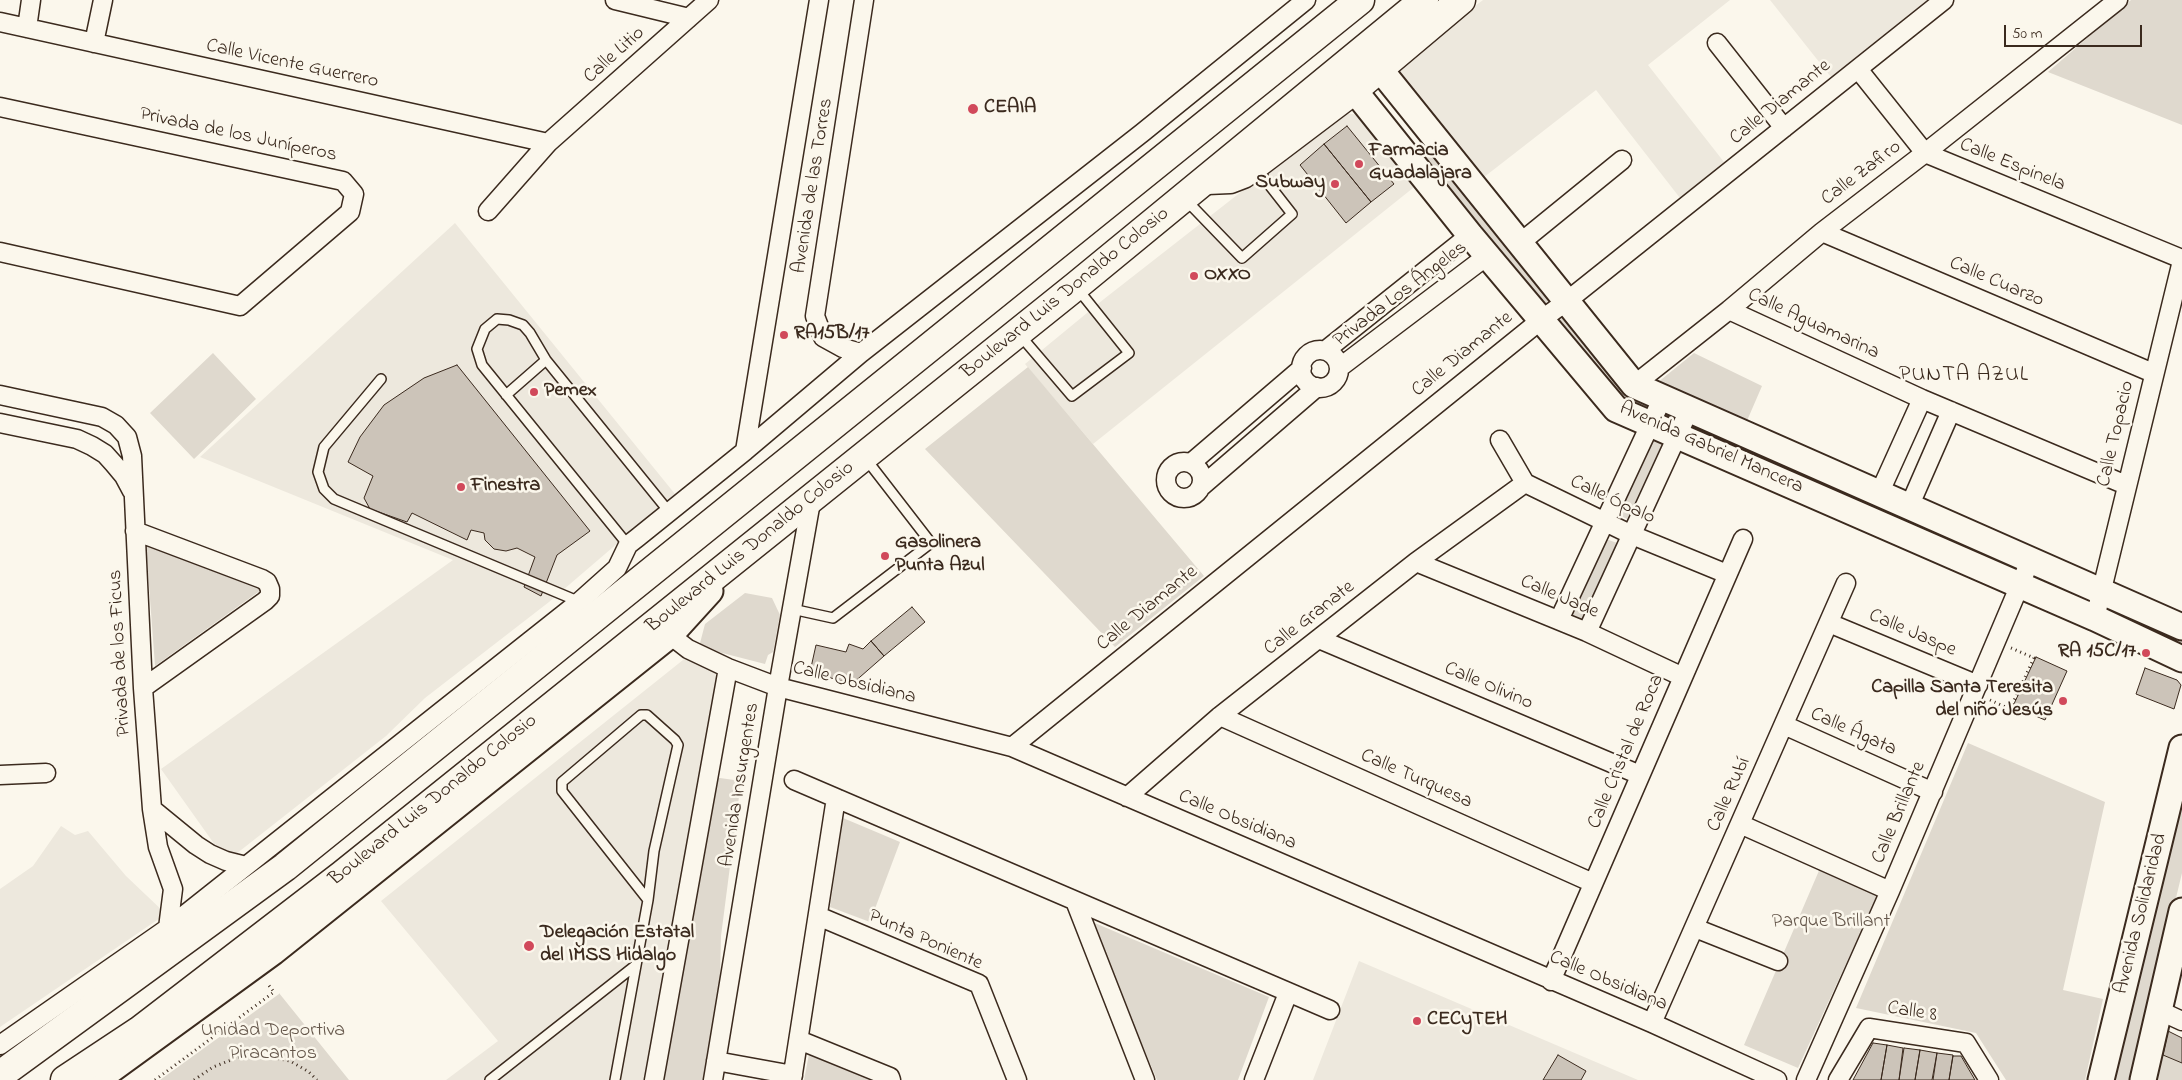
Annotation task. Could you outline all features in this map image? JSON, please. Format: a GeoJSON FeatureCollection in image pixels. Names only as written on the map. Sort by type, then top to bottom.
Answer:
{"type":"FeatureCollection","features":[{"type":"Feature","properties":{"kind":"main road"},"geometry":{"type":"LineString","coordinates":[[0,1075],[286,866],[590,607],[1360,0]]}},
{"type":"Feature","properties":{"kind":"main road","name":"Boulevard Luis Donaldo Colosio"},"geometry":{"type":"LineString","coordinates":[[64,1080],[138,1032],[342,875],[1184,199],[1337,70],[1424,0]]}},
{"type":"Feature","properties":{"kind":"main road"},"geometry":{"type":"LineString","coordinates":[[1207,180],[1230,179],[1243,174],[1255,166],[1354,90],[1461,0]]}},
{"type":"Feature","properties":{"kind":"street"},"geometry":{"type":"LineString","coordinates":[[0,22],[27,28],[31,0]]}},
{"type":"Feature","properties":{"kind":"street"},"geometry":{"type":"LineString","coordinates":[[94,43],[102,0]]}},
{"type":"Feature","properties":{"kind":"street"},"geometry":{"type":"LineString","coordinates":[[615,0],[689,18]]}},
{"type":"Feature","properties":{"kind":"street","name":"Calle Litio"},"geometry":{"type":"LineString","coordinates":[[488,211],[548,143],[709,0]]}},
{"type":"Feature","properties":{"kind":"street"},"geometry":{"type":"LineString","coordinates":[[745,451],[819,0]]}},
{"type":"Feature","properties":{"kind":"street","name":"Avenida de las Torres"},"geometry":{"type":"LineString","coordinates":[[861,353],[842,348],[824,337],[815,316],[864,0]]}},
{"type":"Feature","properties":{"kind":"street"},"geometry":{"type":"LineString","coordinates":[[0,1044],[168,928],[246,866],[590,607],[617,568],[628,545],[670,513],[861,353],[1142,133],[1306,0]]}},
{"type":"Feature","properties":{"kind":"street","name":"Calle Diamante"},"geometry":{"type":"LineString","coordinates":[[1012,747],[1541,320],[1944,0]]}},
{"type":"Feature","properties":{"kind":"street","name":"Calle Zafiro"},"geometry":{"type":"LineString","coordinates":[[1634,386],[1822,232],[2118,0]]}},
{"type":"Feature","properties":{"kind":"street","name":"Calle Vicente Guerrero"},"geometry":{"type":"LineString","coordinates":[[27,28],[548,143]]}},
{"type":"Feature","properties":{"kind":"street"},"geometry":{"type":"LineString","coordinates":[[1718,43],[1784,128]]}},
{"type":"Feature","properties":{"kind":"street","name":"Avenida Gabriel Mancera"},"geometry":{"type":"LineString","coordinates":[[1379,68],[1634,386],[2182,626]]}},
{"type":"Feature","properties":{"kind":"street","name":"Calle Espinela"},"geometry":{"type":"LineString","coordinates":[[1858,69],[1925,153],[2182,260]]}},
{"type":"Feature","properties":{"kind":"street","name":"Avenida Gabriel Mancera"},"geometry":{"type":"LineString","coordinates":[[1354,90],[1487,256],[1616,409],[2094,618],[2182,659]]}},
{"type":"Feature","properties":{"kind":"street","name":"Privada de los Juníperos"},"geometry":{"type":"LineString","coordinates":[[0,107],[343,181],[354,194],[350,212],[240,306],[0,252]]}},
{"type":"Feature","properties":{"kind":"street"},"geometry":{"type":"LineString","coordinates":[[1408,158],[1434,137]]}},
{"type":"Feature","properties":{"kind":"street"},"geometry":{"type":"LineString","coordinates":[[1520,243],[1622,160]]}},
{"type":"Feature","properties":{"kind":"street","name":"Calle Cuarzo"},"geometry":{"type":"LineString","coordinates":[[1822,232],[2153,373]]}},
{"type":"Feature","properties":{"kind":"street","name":"Privada Los Ángeles"},"geometry":{"type":"LineString","coordinates":[[1326,350],[1470,235]]}},
{"type":"Feature","properties":{"kind":"street","name":"Privada Los Ángeles"},"geometry":{"type":"LineString","coordinates":[[1340,368],[1487,256]]}},
{"type":"Feature","properties":{"kind":"street","name":"Calle Topacio"},"geometry":{"type":"LineString","coordinates":[[2094,618],[2102,592],[2153,373],[2182,260]]}},
{"type":"Feature","properties":{"kind":"street","name":"Calle Aguamarina"},"geometry":{"type":"LineString","coordinates":[[1729,310],[1951,411],[2126,486]]}},
{"type":"Feature","properties":{"kind":"street"},"geometry":{"type":"LineString","coordinates":[[1317,350],[1326,350],[1335,357],[1340,368],[1338,376],[1332,383],[1325,387],[1317,387],[1309,384],[1304,377],[1302,368],[1304,360],[1309,353],[1317,350]]}},
{"type":"Feature","properties":{"kind":"street"},"geometry":{"type":"LineString","coordinates":[[1191,463],[1302,368]]}},
{"type":"Feature","properties":{"kind":"street"},"geometry":{"type":"LineString","coordinates":[[1202,486],[1202,477],[1198,469],[1191,463],[1182,462],[1174,464],[1168,471],[1165,480],[1167,488],[1172,495],[1180,499],[1190,498],[1317,387]]}},
{"type":"Feature","properties":{"kind":"street","name":"Privada de los Ficus"},"geometry":{"type":"LineString","coordinates":[[0,395],[102,417],[116,425],[127,437],[132,456],[143,688],[152,809],[158,847],[173,889],[168,928]]}},
{"type":"Feature","properties":{"kind":"street"},"geometry":{"type":"LineString","coordinates":[[1879,494],[1922,398]]}},
{"type":"Feature","properties":{"kind":"street"},"geometry":{"type":"LineString","coordinates":[[1559,620],[1662,399]]}},
{"type":"Feature","properties":{"kind":"street"},"geometry":{"type":"LineString","coordinates":[[1587,632],[1689,410]]}},
{"type":"Feature","properties":{"kind":"street"},"geometry":{"type":"LineString","coordinates":[[1909,507],[1951,411]]}},
{"type":"Feature","properties":{"kind":"street"},"geometry":{"type":"LineString","coordinates":[[0,423],[77,439],[92,446],[105,454],[119,470],[134,496]]}},
{"type":"Feature","properties":{"kind":"street"},"geometry":{"type":"LineString","coordinates":[[1500,440],[1525,483]]}},
{"type":"Feature","properties":{"kind":"street","name":"Calle Ópalo"},"geometry":{"type":"LineString","coordinates":[[1525,483],[1632,535],[1727,574]]}},
{"type":"Feature","properties":{"kind":"street","name":"Calle Granate"},"geometry":{"type":"LineString","coordinates":[[1127,797],[1220,716],[1416,562],[1525,483]]}},
{"type":"Feature","properties":{"kind":"street","name":"Avenida Insurgentes"},"geometry":{"type":"LineString","coordinates":[[713,1080],[778,687],[812,496]]}},
{"type":"Feature","properties":{"kind":"street"},"geometry":{"type":"LineString","coordinates":[[135,531],[262,579],[267,582],[270,589],[270,596],[264,601],[143,688]]}},
{"type":"Feature","properties":{"kind":"street","name":"Calle Cristal de Roca"},"geometry":{"type":"LineString","coordinates":[[1551,981],[1743,539]]}},
{"type":"Feature","properties":{"kind":"street"},"geometry":{"type":"LineString","coordinates":[[98,1080],[274,952],[670,634],[750,549]]}},
{"type":"Feature","properties":{"kind":"street","name":"Calle Brillante"},"geometry":{"type":"LineString","coordinates":[[1806,1080],[1933,792],[2030,561]]}},
{"type":"Feature","properties":{"kind":"street","name":"Calle Jade"},"geometry":{"type":"LineString","coordinates":[[1416,562],[1587,632],[1683,677]]}},
{"type":"Feature","properties":{"kind":"street","name":"Calle Rubí"},"geometry":{"type":"LineString","coordinates":[[1652,1023],[1846,583]]}},
{"type":"Feature","properties":{"kind":"street","name":"Calle Jaspe"},"geometry":{"type":"LineString","coordinates":[[1829,623],[1978,684]]}},
{"type":"Feature","properties":{"kind":"street","name":"Calle Obsidiana"},"geometry":{"type":"LineString","coordinates":[[670,634],[688,649],[728,668],[778,687],[1012,747],[1652,1023],[1777,1080]]}},
{"type":"Feature","properties":{"kind":"street","name":"Calle Olivino"},"geometry":{"type":"LineString","coordinates":[[1319,639],[1640,775]]}},
{"type":"Feature","properties":{"kind":"street","name":"Avenida Insurgentes"},"geometry":{"type":"LineString","coordinates":[[654,1080],[728,668]]}},
{"type":"Feature","properties":{"kind":"street","name":"Calle Turquesa"},"geometry":{"type":"LineString","coordinates":[[1220,716],[1593,883]]}},
{"type":"Feature","properties":{"kind":"street","name":"Calle Ágata"},"geometry":{"type":"LineString","coordinates":[[1784,725],[1933,792]]}},
{"type":"Feature","properties":{"kind":"street","name":"Avenida Solidaridad"},"geometry":{"type":"LineString","coordinates":[[2101,1080],[2182,748]]}},
{"type":"Feature","properties":{"kind":"street"},"geometry":{"type":"LineString","coordinates":[[0,775],[46,773]]}},
{"type":"Feature","properties":{"kind":"street"},"geometry":{"type":"LineString","coordinates":[[794,780],[1330,1010]]}},
{"type":"Feature","properties":{"kind":"street"},"geometry":{"type":"LineString","coordinates":[[716,1061],[793,1078],[836,798]]}},
{"type":"Feature","properties":{"kind":"street"},"geometry":{"type":"LineString","coordinates":[[152,809],[210,854],[226,861],[246,866]]}},
{"type":"Feature","properties":{"kind":"street"},"geometry":{"type":"LineString","coordinates":[[1740,824],[1890,891]]}},
{"type":"Feature","properties":{"kind":"street"},"geometry":{"type":"LineString","coordinates":[[1075,901],[1145,1080]]}},
{"type":"Feature","properties":{"kind":"street","name":"Avenida Solidaridad"},"geometry":{"type":"LineString","coordinates":[[2143,1080],[2182,911]]}},
{"type":"Feature","properties":{"kind":"street","name":"Punta Poniente"},"geometry":{"type":"LineString","coordinates":[[818,916],[978,984],[1017,1080]]}},
{"type":"Feature","properties":{"kind":"street"},"geometry":{"type":"LineString","coordinates":[[1694,928],[1778,961]]}},
{"type":"Feature","properties":{"kind":"street"},"geometry":{"type":"LineString","coordinates":[[1254,1080],[1288,993]]}},
{"type":"Feature","properties":{"kind":"street"},"geometry":{"type":"LineString","coordinates":[[2158,1010],[2182,1020]]}},
{"type":"Feature","properties":{"kind":"street","name":"Calle 8"},"geometry":{"type":"LineString","coordinates":[[1838,1080],[1869,1028],[1966,1043],[1989,1080]]}},
{"type":"Feature","properties":{"kind":"street"},"geometry":{"type":"LineString","coordinates":[[798,1040],[890,1077],[891,1080]]}},
{"type":"Feature","properties":{"kind":"lane"},"geometry":{"type":"LineString","coordinates":[[1184,199],[1242,258],[1292,214],[1255,166]]}},
{"type":"Feature","properties":{"kind":"lane"},"geometry":{"type":"LineString","coordinates":[[1017,332],[1072,396],[1130,353],[1076,286]]}},
{"type":"Feature","properties":{"kind":"lane"},"geometry":{"type":"LineString","coordinates":[[628,545],[482,365],[478,349],[485,329],[497,319],[509,320],[523,326],[530,333],[546,360],[670,513]]}},
{"type":"Feature","properties":{"kind":"lane"},"geometry":{"type":"LineString","coordinates":[[506,394],[546,360]]}},
{"type":"Feature","properties":{"kind":"lane"},"geometry":{"type":"LineString","coordinates":[[381,378],[324,447],[318,472],[324,489],[334,499],[590,607]]}},
{"type":"Feature","properties":{"kind":"lane"},"geometry":{"type":"LineString","coordinates":[[792,609],[833,618],[931,543],[864,457]]}},
{"type":"Feature","properties":{"kind":"lane"},"geometry":{"type":"LineString","coordinates":[[616,1080],[648,900],[654,852],[678,745],[675,740],[647,715],[641,715],[562,782],[562,791],[648,900]]}},
{"type":"Feature","properties":{"kind":"lane"},"geometry":{"type":"LineString","coordinates":[[490,1080],[636,965]]}},
{"type":"Feature","properties":{"kind":"path"},"geometry":{"type":"LineString","coordinates":[[1997,641],[2034,658],[2010,709],[2022,714],[2023,710]]}},
{"type":"Feature","properties":{"kind":"path"},"geometry":{"type":"LineString","coordinates":[[194,1080],[200,1078],[213,1067],[239,1057],[266,1056],[290,1061],[309,1072],[317,1080]]}},
{"type":"Feature","properties":{"kind":"shaded area"},"geometry":{"type":"Polygon","coordinates":[[[1483,0],[1730,0],[1648,65],[1724,162],[1680,198],[1596,90],[1479,181],[1404,87],[1400,73],[1405,60],[1483,0]]]}},
{"type":"Feature","properties":{"kind":"shaded area"},"geometry":{"type":"Polygon","coordinates":[[[1770,0],[1927,0],[1831,77],[1770,0]]]}},
{"type":"Feature","properties":{"kind":"shaded area"},"geometry":{"type":"Polygon","coordinates":[[[1342,113],[1361,115],[1418,184],[1093,444],[1025,364],[1104,299],[1342,113]]]}},
{"type":"Feature","properties":{"kind":"shaded area"},"geometry":{"type":"Polygon","coordinates":[[[455,223],[675,494],[549,602],[425,698],[386,736],[236,854],[220,852],[161,769],[453,560],[200,457],[455,223]]]}},
{"type":"Feature","properties":{"kind":"shaded area"},"geometry":{"type":"Polygon","coordinates":[[[688,656],[720,676],[647,1080],[446,1080],[498,1041],[381,901],[688,656]]]}},
{"type":"Feature","properties":{"kind":"shaded area"},"geometry":{"type":"Polygon","coordinates":[[[61,826],[75,835],[88,831],[126,876],[166,914],[0,1027],[0,889],[33,866],[61,826]]]}},
{"type":"Feature","properties":{"kind":"shaded area","name":"CECyTEH"},"geometry":{"type":"Polygon","coordinates":[[[1359,961],[1638,1080],[1313,1080],[1359,961]]]}},
{"type":"Feature","properties":{"kind":"green space"},"geometry":{"type":"Polygon","coordinates":[[[2131,0],[2182,0],[2182,125],[2048,72],[2131,0]]]}},
{"type":"Feature","properties":{"kind":"green space"},"geometry":{"type":"Polygon","coordinates":[[[1427,147],[1552,301],[1550,303],[1544,306],[1419,153],[1427,147]]]}},
{"type":"Feature","properties":{"kind":"green space"},"geometry":{"type":"Polygon","coordinates":[[[1563,317],[1638,399],[1634,407],[1629,406],[1556,321],[1563,317]]]}},
{"type":"Feature","properties":{"kind":"green space"},"geometry":{"type":"Polygon","coordinates":[[[213,353],[256,399],[194,459],[150,413],[213,353]]]}},
{"type":"Feature","properties":{"kind":"green space"},"geometry":{"type":"Polygon","coordinates":[[[1694,353],[1762,386],[1746,423],[1657,383],[1694,353]]]}},
{"type":"Feature","properties":{"kind":"green space"},"geometry":{"type":"Polygon","coordinates":[[[1028,367],[1204,576],[1115,647],[925,449],[1028,367]]]}},
{"type":"Feature","properties":{"kind":"green space"},"geometry":{"type":"Polygon","coordinates":[[[1702,426],[2018,567],[2016,573],[1696,433],[1698,427],[1702,426]]]}},
{"type":"Feature","properties":{"kind":"green space"},"geometry":{"type":"Polygon","coordinates":[[[1653,437],[1663,442],[1627,519],[1617,514],[1653,437]]]}},
{"type":"Feature","properties":{"kind":"green space"},"geometry":{"type":"Polygon","coordinates":[[[1606,539],[1617,543],[1582,620],[1572,616],[1606,539]]]}},
{"type":"Feature","properties":{"kind":"green space"},"geometry":{"type":"Polygon","coordinates":[[[146,545],[261,590],[155,666],[146,545]]]}},
{"type":"Feature","properties":{"kind":"green space"},"geometry":{"type":"Polygon","coordinates":[[[745,593],[772,598],[780,615],[773,652],[768,655],[765,664],[699,647],[705,624],[745,593]]]}},
{"type":"Feature","properties":{"kind":"green space"},"geometry":{"type":"Polygon","coordinates":[[[2110,605],[2182,636],[2182,649],[2108,616],[2110,605]]]}},
{"type":"Feature","properties":{"kind":"green space"},"geometry":{"type":"Polygon","coordinates":[[[1968,743],[2105,802],[2063,990],[2103,999],[2085,1080],[2006,1080],[1976,1033],[1856,1008],[1968,743]]]}},
{"type":"Feature","properties":{"kind":"green space"},"geometry":{"type":"Polygon","coordinates":[[[713,777],[741,781],[721,936],[720,982],[704,1080],[664,1080],[713,777]]]}},
{"type":"Feature","properties":{"kind":"green space"},"geometry":{"type":"Polygon","coordinates":[[[2182,780],[2182,873],[2132,1080],[2111,1080],[2182,780]]]}},
{"type":"Feature","properties":{"kind":"green space"},"geometry":{"type":"Polygon","coordinates":[[[843,818],[900,842],[870,922],[830,907],[843,818]]]}},
{"type":"Feature","properties":{"kind":"green space","name":"Parque Brillant"},"geometry":{"type":"Polygon","coordinates":[[[1821,866],[1879,892],[1798,1068],[1744,1045],[1821,866]]]}},
{"type":"Feature","properties":{"kind":"green space"},"geometry":{"type":"Polygon","coordinates":[[[1090,921],[1269,997],[1238,1080],[1157,1080],[1090,921]]]}},
{"type":"Feature","properties":{"kind":"green space","name":"Unidad Deportiva Piracantos"},"geometry":{"type":"Polygon","coordinates":[[[279,994],[349,1080],[160,1080],[279,994]]]}},
{"type":"Feature","properties":{"kind":"green space"},"geometry":{"type":"Polygon","coordinates":[[[809,1054],[871,1080],[804,1080],[809,1054]]]}},
{"type":"Feature","properties":{"kind":"green space"},"geometry":{"type":"Polygon","coordinates":[[[2163,1055],[2182,1063],[2182,1080],[2157,1080],[2163,1055]]]}},
{"type":"Feature","properties":{"kind":"building","name":"Farmacia Guadalajara"},"geometry":{"type":"Polygon","coordinates":[[[1347,126],[1394,184],[1371,202],[1324,144],[1347,126]]]}},
{"type":"Feature","properties":{"kind":"building","name":"Subway"},"geometry":{"type":"Polygon","coordinates":[[[1324,144],[1371,202],[1346,223],[1300,165],[1324,144]]]}},
{"type":"Feature","properties":{"kind":"building","name":"Finestra"},"geometry":{"type":"Polygon","coordinates":[[[457,365],[590,531],[557,555],[541,596],[524,587],[535,557],[517,548],[506,551],[494,549],[485,540],[484,533],[471,530],[467,540],[412,513],[407,522],[370,509],[364,498],[373,476],[348,462],[360,437],[384,405],[424,378],[457,365]]]}},
{"type":"Feature","properties":{"kind":"building"},"geometry":{"type":"Polygon","coordinates":[[[912,607],[925,622],[884,656],[871,641],[912,607]]]}},
{"type":"Feature","properties":{"kind":"building"},"geometry":{"type":"Polygon","coordinates":[[[871,641],[884,656],[852,684],[810,672],[816,645],[846,652],[849,644],[863,649],[871,641]]]}},
{"type":"Feature","properties":{"kind":"building"},"geometry":{"type":"Polygon","coordinates":[[[2036,657],[2067,671],[2045,720],[2013,706],[2036,657]]]}},
{"type":"Feature","properties":{"kind":"building"},"geometry":{"type":"Polygon","coordinates":[[[2145,668],[2177,680],[2181,685],[2174,709],[2136,694],[2145,668]]]}},
{"type":"Feature","properties":{"kind":"building"},"geometry":{"type":"Polygon","coordinates":[[[2168,1031],[2182,1038],[2182,1063],[2163,1055],[2168,1031]]]}},
{"type":"Feature","properties":{"kind":"building"},"geometry":{"type":"Polygon","coordinates":[[[1873,1043],[1887,1045],[1881,1080],[1853,1080],[1873,1043]]]}},
{"type":"Feature","properties":{"kind":"building"},"geometry":{"type":"Polygon","coordinates":[[[1887,1045],[1903,1048],[1899,1080],[1881,1080],[1887,1045]]]}},
{"type":"Feature","properties":{"kind":"building"},"geometry":{"type":"Polygon","coordinates":[[[1904,1048],[1920,1050],[1915,1080],[1899,1080],[1904,1048]]]}},
{"type":"Feature","properties":{"kind":"building"},"geometry":{"type":"Polygon","coordinates":[[[1920,1050],[1937,1053],[1932,1080],[1915,1080],[1920,1050]]]}},
{"type":"Feature","properties":{"kind":"building"},"geometry":{"type":"Polygon","coordinates":[[[1937,1053],[1953,1055],[1949,1080],[1933,1080],[1937,1053]]]}},
{"type":"Feature","properties":{"kind":"building"},"geometry":{"type":"Polygon","coordinates":[[[1558,1055],[1586,1071],[1581,1080],[1543,1080],[1558,1055]]]}},
{"type":"Feature","properties":{"kind":"building"},"geometry":{"type":"Polygon","coordinates":[[[1953,1056],[1961,1056],[1975,1080],[1949,1080],[1953,1056]]]}},
{"type":"Feature","properties":{"kind":"place","name":"CEAIA"},"geometry":{"type":"Point","coordinates":[973,109]}},
{"type":"Feature","properties":{"kind":"place","name":"Farmacia Guadalajara"},"geometry":{"type":"Point","coordinates":[1359,164]}},
{"type":"Feature","properties":{"kind":"place","name":"Subway"},"geometry":{"type":"Point","coordinates":[1335,184]}},
{"type":"Feature","properties":{"kind":"place","name":"OXXO"},"geometry":{"type":"Point","coordinates":[1194,276]}},
{"type":"Feature","properties":{"kind":"place","name":"RA15B/17"},"geometry":{"type":"Point","coordinates":[784,335]}},
{"type":"Feature","properties":{"kind":"place","name":"Pemex"},"geometry":{"type":"Point","coordinates":[534,392]}},
{"type":"Feature","properties":{"kind":"place","name":"Finestra"},"geometry":{"type":"Point","coordinates":[461,487]}},
{"type":"Feature","properties":{"kind":"place","name":"Gasolinera Punta Azul"},"geometry":{"type":"Point","coordinates":[885,556]}},
{"type":"Feature","properties":{"kind":"place","name":"RA 15C/17"},"geometry":{"type":"Point","coordinates":[2146,653]}},
{"type":"Feature","properties":{"kind":"place","name":"Capilla Santa Teresita del niño Jesús"},"geometry":{"type":"Point","coordinates":[2063,701]}},
{"type":"Feature","properties":{"kind":"place","name":"Delegación Estatal del IMSS Hidalgo"},"geometry":{"type":"Point","coordinates":[529,946]}},
{"type":"Feature","properties":{"kind":"place","name":"CECyTEH"},"geometry":{"type":"Point","coordinates":[1417,1021]}},
{"type":"Feature","properties":{"kind":"district","name":"PUNTA AZUL"},"geometry":{"type":"Point","coordinates":[1964,376]}}]}
